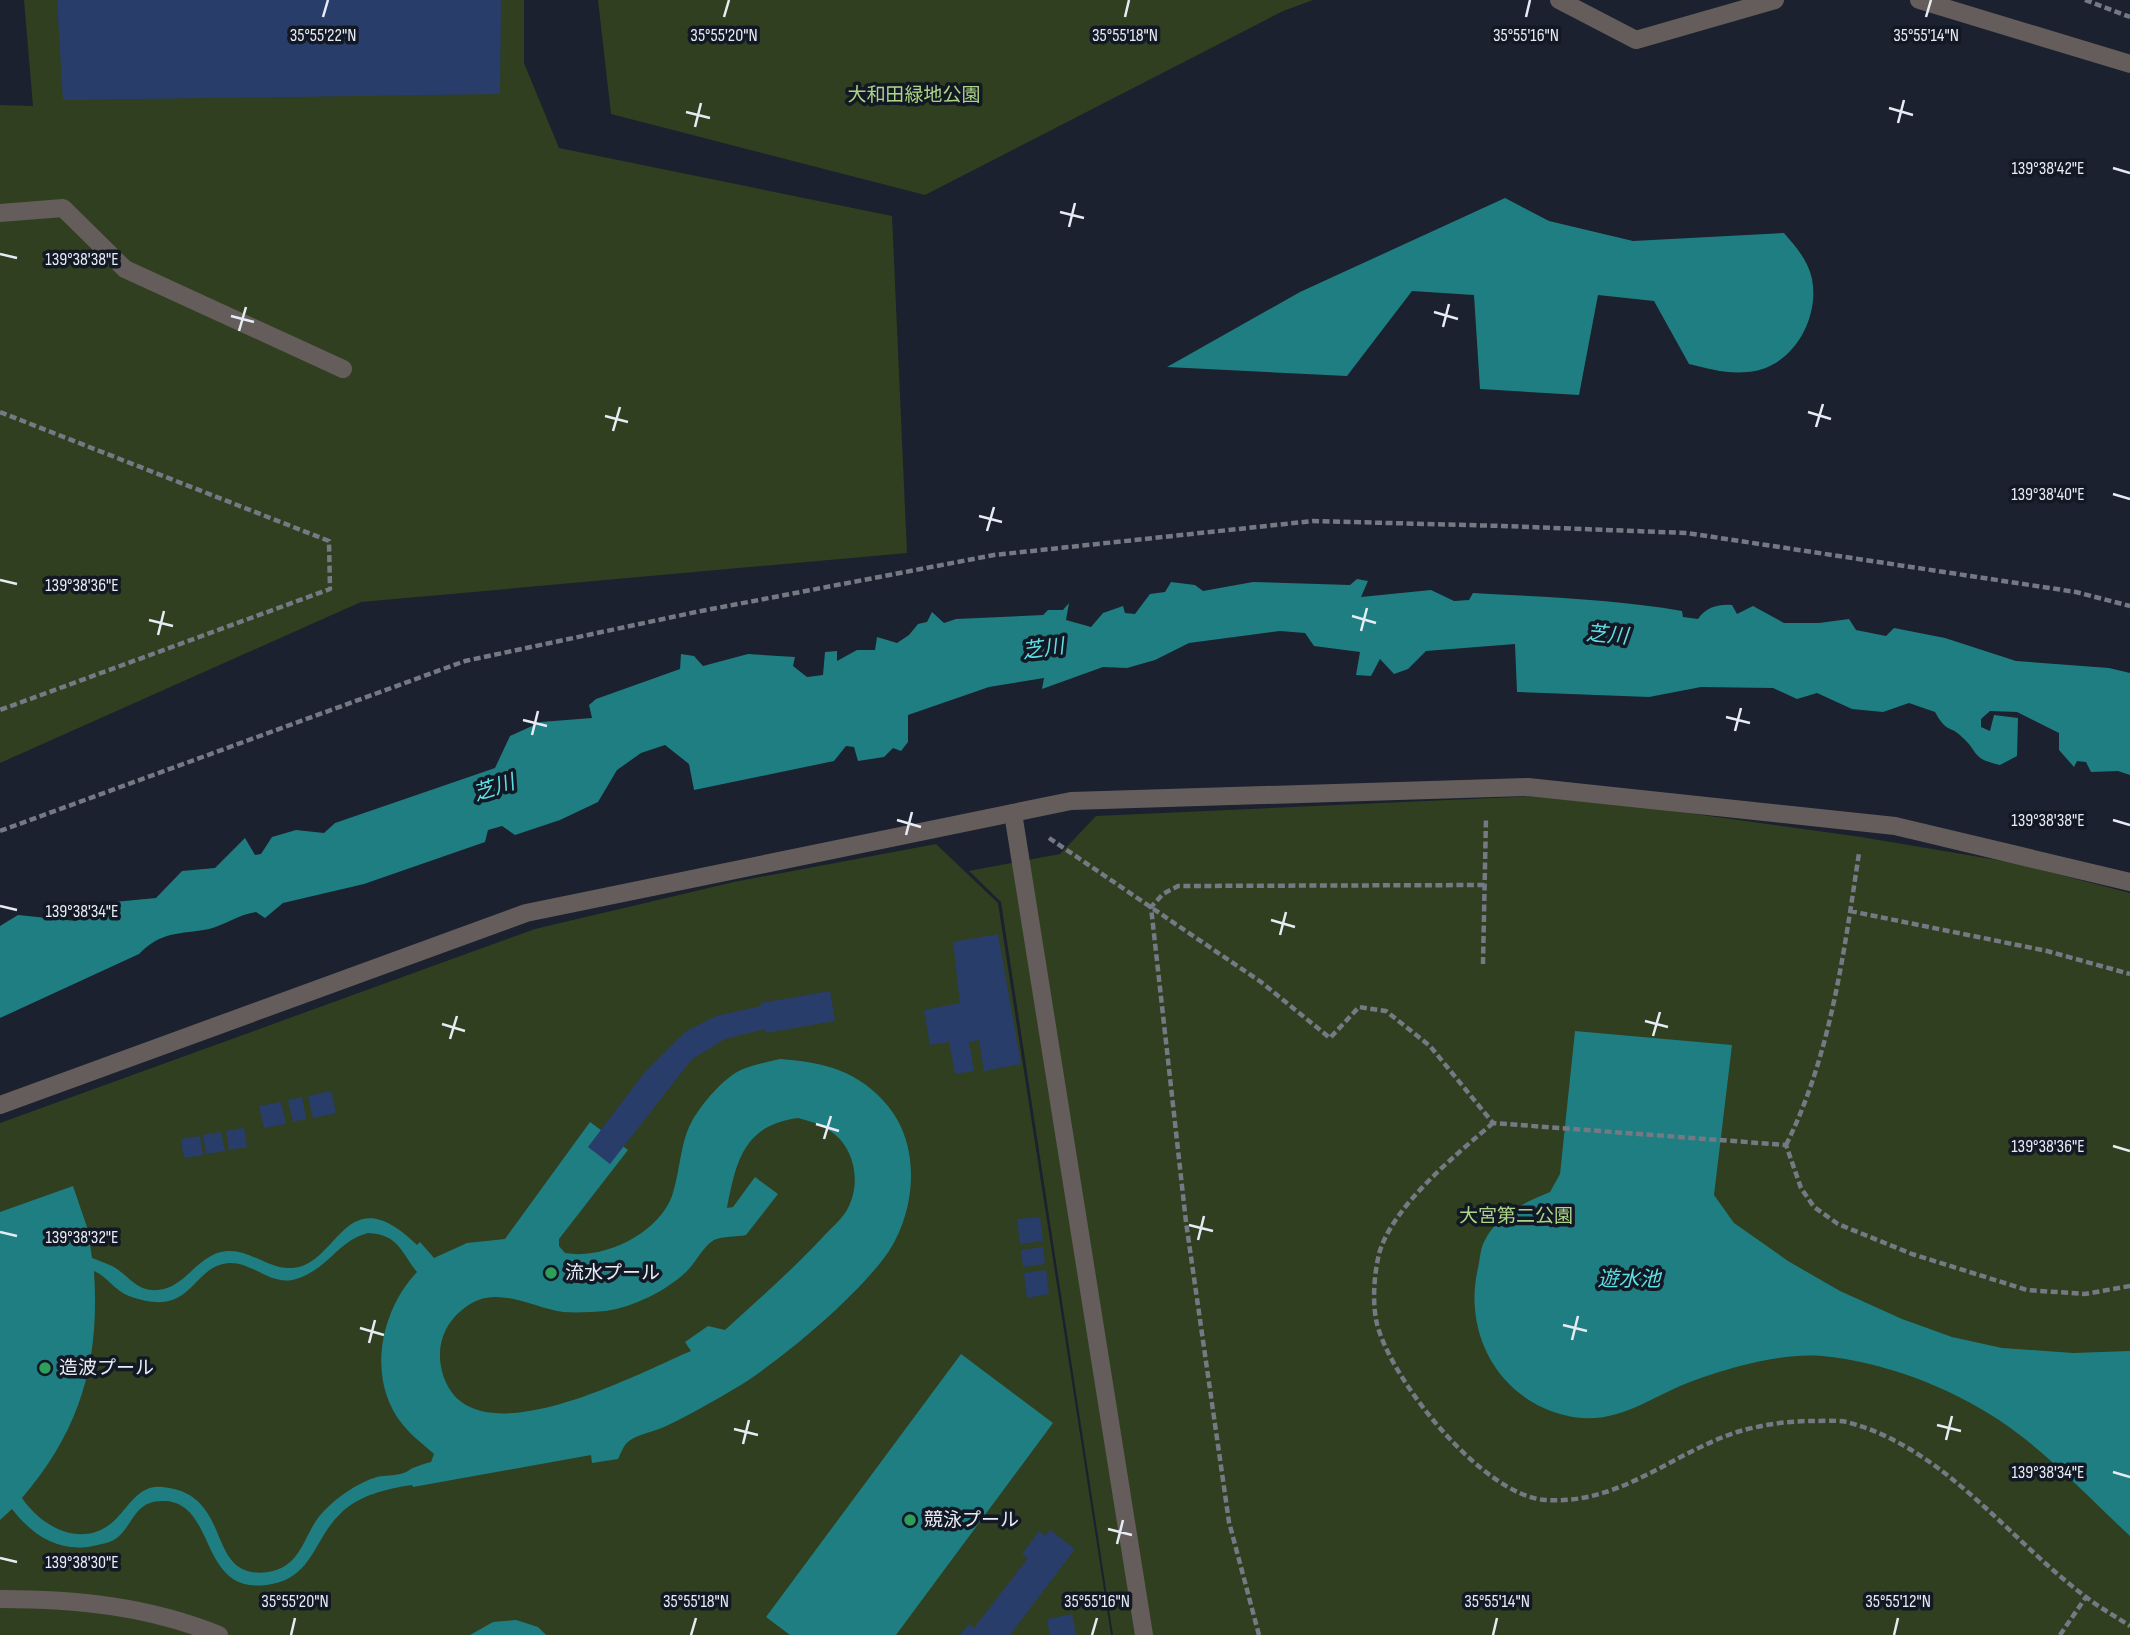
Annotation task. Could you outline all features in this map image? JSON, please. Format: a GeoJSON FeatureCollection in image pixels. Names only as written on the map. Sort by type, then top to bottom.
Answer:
{"type":"FeatureCollection","features":[{"type":"Feature","properties":{"kind":"street"},"geometry":{"type":"LineString","coordinates":[[1559,0],[1636,40],[1775,0]]}},
{"type":"Feature","properties":{"kind":"street"},"geometry":{"type":"LineString","coordinates":[[1919,0],[2130,64]]}},
{"type":"Feature","properties":{"kind":"street"},"geometry":{"type":"LineString","coordinates":[[0,213],[63,208],[125,269],[343,369]]}},
{"type":"Feature","properties":{"kind":"street"},"geometry":{"type":"LineString","coordinates":[[0,1105],[526,914],[1071,801],[1528,787],[1864,821],[2130,882]]}},
{"type":"Feature","properties":{"kind":"street"},"geometry":{"type":"LineString","coordinates":[[1013,813],[1144,1635]]}},
{"type":"Feature","properties":{"kind":"street"},"geometry":{"type":"LineString","coordinates":[[0,1599],[60,1599],[140,1610],[219,1635]]}},
{"type":"Feature","properties":{"kind":"path"},"geometry":{"type":"LineString","coordinates":[[2085,0],[2130,16]]}},
{"type":"Feature","properties":{"kind":"path"},"geometry":{"type":"LineString","coordinates":[[0,411],[329,541],[330,577],[330,589],[0,710]]}},
{"type":"Feature","properties":{"kind":"path"},"geometry":{"type":"LineString","coordinates":[[0,831],[465,661],[696,612],[994,555],[1299,522],[1687,533],[2077,592],[2130,606]]}},
{"type":"Feature","properties":{"kind":"path"},"geometry":{"type":"LineString","coordinates":[[1483,964],[1487,787]]}},
{"type":"Feature","properties":{"kind":"path"},"geometry":{"type":"LineString","coordinates":[[1013,813],[1261,982],[1330,1038],[1359,1007],[1386,1011],[1430,1046],[1493,1123]]}},
{"type":"Feature","properties":{"kind":"path"},"geometry":{"type":"LineString","coordinates":[[1864,821],[1850,911],[1818,1070],[1804,1109],[1786,1145],[1801,1188],[1814,1207],[1838,1224],[1887,1244],[2026,1290],[2085,1294],[2130,1286]]}},
{"type":"Feature","properties":{"kind":"path"},"geometry":{"type":"LineString","coordinates":[[1259,1635],[1229,1521],[1185,1222],[1151,907],[1163,894],[1178,886],[1485,885]]}},
{"type":"Feature","properties":{"kind":"path"},"geometry":{"type":"LineString","coordinates":[[1850,911],[2047,951],[2130,974]]}},
{"type":"Feature","properties":{"kind":"path"},"geometry":{"type":"LineString","coordinates":[[1786,1145],[1493,1123],[1430,1178],[1403,1212],[1380,1251],[1374,1284],[1377,1324],[1394,1363],[1414,1396],[1468,1459],[1504,1485],[1543,1500],[1599,1497],[1736,1433],[1790,1421],[1843,1421],[1894,1438],[1941,1470],[2086,1597],[2130,1626]]}},
{"type":"Feature","properties":{"kind":"path"},"geometry":{"type":"LineString","coordinates":[[2060,1635],[2086,1597]]}},
{"type":"Feature","properties":{"kind":"green space"},"geometry":{"type":"Polygon","coordinates":[[[24,0],[524,0],[524,63],[559,148],[892,216],[907,553],[361,602],[0,763],[0,105],[33,106],[24,0]]]}},
{"type":"Feature","properties":{"kind":"green space","name":"大和田緑地公園"},"geometry":{"type":"Polygon","coordinates":[[[598,0],[1313,0],[1283,11],[925,195],[611,114],[598,0]]]}},
{"type":"Feature","properties":{"kind":"green space","name":"大宮第二公園"},"geometry":{"type":"Polygon","coordinates":[[[1557,795],[1861,837],[2015,863],[2130,893],[2130,1635],[1113,1635],[1001,902],[969,871],[1060,854],[1096,816],[1557,795]]]}},
{"type":"Feature","properties":{"kind":"green space"},"geometry":{"type":"Polygon","coordinates":[[[936,844],[998,903],[1111,1635],[0,1635],[0,1123],[535,929],[734,882],[936,844]]]}},
{"type":"Feature","properties":{"kind":"water"},"geometry":{"type":"Polygon","coordinates":[[[1505,198],[1549,221],[1633,241],[1784,233],[1805,260],[1812,279],[1813,295],[1807,326],[1789,352],[1777,362],[1748,372],[1718,371],[1689,364],[1654,301],[1598,295],[1579,395],[1480,389],[1474,295],[1412,291],[1347,376],[1167,367],[1300,292],[1505,198]]]}},
{"type":"Feature","properties":{"kind":"water","name":"芝川"},"geometry":{"type":"Polygon","coordinates":[[[1357,579],[1368,581],[1361,597],[1431,590],[1454,601],[1469,600],[1473,593],[1577,599],[1682,611],[1683,617],[1698,619],[1709,609],[1718,606],[1732,605],[1737,614],[1753,606],[1784,623],[1819,623],[1849,619],[1856,630],[1886,636],[1894,628],[1945,638],[2016,661],[2109,668],[2130,673],[2130,775],[2118,771],[2091,772],[2086,762],[2077,761],[2074,767],[2059,750],[2059,733],[2017,712],[1990,711],[1981,719],[1981,727],[1990,731],[1994,715],[2018,718],[2017,756],[2000,765],[1976,754],[1958,733],[1943,724],[1935,712],[1909,703],[1883,712],[1852,709],[1817,693],[1797,699],[1773,688],[1701,687],[1649,697],[1517,692],[1515,644],[1426,651],[1408,669],[1394,674],[1380,659],[1371,676],[1356,675],[1360,652],[1314,646],[1305,633],[1280,631],[1189,643],[1155,660],[1127,668],[1103,667],[1042,689],[1044,678],[989,687],[908,715],[908,742],[901,751],[893,748],[884,757],[858,761],[854,747],[846,746],[834,761],[694,790],[689,764],[665,745],[641,753],[617,770],[598,802],[560,820],[515,835],[502,826],[488,830],[485,842],[364,884],[283,903],[265,918],[256,912],[209,929],[164,937],[139,954],[0,1018],[0,926],[18,915],[76,921],[93,904],[156,898],[182,871],[215,868],[245,838],[255,855],[261,854],[272,837],[296,830],[324,833],[335,823],[495,768],[510,736],[541,722],[592,718],[589,705],[596,699],[680,669],[681,654],[694,656],[703,666],[748,654],[795,657],[793,666],[807,677],[823,675],[825,652],[837,651],[837,661],[857,650],[875,650],[877,637],[897,643],[909,635],[918,624],[927,622],[932,612],[944,623],[956,619],[1043,615],[1048,610],[1063,610],[1069,603],[1066,620],[1091,627],[1103,613],[1123,606],[1125,613],[1135,614],[1150,594],[1165,592],[1171,582],[1195,585],[1203,591],[1253,582],[1350,585],[1357,579]]]}},
{"type":"Feature","properties":{"kind":"water","name":"遊水池"},"geometry":{"type":"Polygon","coordinates":[[[1575,1031],[1732,1045],[1714,1195],[1734,1223],[1788,1261],[1840,1291],[1902,1319],[1952,1337],[2002,1348],[2073,1353],[2130,1351],[2130,1536],[2050,1460],[1999,1420],[1936,1386],[1868,1364],[1822,1356],[1791,1356],[1759,1362],[1698,1379],[1633,1408],[1600,1418],[1564,1415],[1540,1406],[1520,1394],[1503,1378],[1490,1359],[1481,1338],[1476,1316],[1478,1268],[1483,1245],[1489,1233],[1504,1217],[1521,1205],[1550,1192],[1560,1174],[1575,1031]]]}},
{"type":"Feature","properties":{"kind":"water","name":"流水プール"},"geometry":{"type":"Polygon","coordinates":[[[780,1059],[840,1070],[877,1094],[899,1122],[910,1158],[911,1178],[905,1216],[898,1234],[889,1251],[859,1287],[796,1345],[753,1377],[717,1399],[673,1423],[629,1441],[618,1459],[592,1463],[591,1455],[373,1494],[347,1507],[340,1514],[305,1565],[286,1580],[272,1584],[248,1585],[232,1578],[220,1565],[194,1518],[182,1506],[166,1501],[156,1501],[142,1508],[118,1537],[100,1545],[69,1547],[47,1540],[28,1527],[12,1509],[0,1520],[0,1212],[73,1186],[88,1230],[92,1258],[112,1266],[138,1286],[150,1290],[175,1284],[204,1260],[221,1252],[247,1254],[279,1267],[304,1265],[319,1256],[343,1231],[357,1221],[372,1218],[392,1225],[417,1245],[420,1242],[434,1258],[467,1243],[505,1239],[590,1122],[628,1150],[559,1239],[559,1246],[565,1253],[596,1252],[612,1248],[642,1233],[665,1210],[675,1187],[687,1131],[714,1092],[728,1078],[743,1069],[780,1059]],[[798,1118],[765,1128],[754,1137],[739,1161],[727,1208],[733,1207],[755,1177],[778,1194],[746,1235],[714,1240],[686,1272],[659,1292],[627,1306],[606,1311],[563,1312],[499,1297],[474,1302],[462,1310],[446,1330],[440,1354],[442,1371],[457,1399],[484,1411],[517,1413],[556,1405],[633,1377],[691,1351],[685,1342],[708,1326],[725,1330],[835,1224],[847,1210],[852,1197],[854,1171],[847,1149],[830,1131],[798,1118]],[[368,1233],[348,1242],[317,1269],[296,1279],[279,1280],[246,1266],[229,1263],[216,1266],[189,1290],[167,1301],[150,1302],[129,1296],[94,1271],[94,1335],[82,1392],[59,1446],[22,1498],[41,1519],[65,1532],[78,1534],[104,1528],[147,1489],[162,1487],[185,1493],[201,1504],[234,1563],[248,1571],[268,1572],[280,1569],[296,1556],[316,1520],[348,1491],[380,1476],[405,1473],[431,1462],[434,1454],[403,1425],[391,1407],[384,1388],[381,1367],[382,1346],[394,1306],[417,1272],[393,1241],[368,1233]]]}},
{"type":"Feature","properties":{"kind":"water","name":"競泳プール"},"geometry":{"type":"Polygon","coordinates":[[[961,1354],[1053,1423],[896,1635],[790,1635],[766,1617],[961,1354]]]}},
{"type":"Feature","properties":{"kind":"water"},"geometry":{"type":"Polygon","coordinates":[[[516,1620],[538,1627],[546,1635],[470,1635],[493,1622],[516,1620]]]}},
{"type":"Feature","properties":{"kind":"building"},"geometry":{"type":"Polygon","coordinates":[[[57,0],[501,0],[500,94],[63,100],[57,0]]]}},
{"type":"Feature","properties":{"kind":"building"},"geometry":{"type":"Polygon","coordinates":[[[998,934],[1021,1064],[984,1071],[979,1040],[969,1042],[974,1071],[955,1074],[949,1042],[930,1045],[924,1010],[960,1003],[953,942],[998,934]]]}},
{"type":"Feature","properties":{"kind":"building"},"geometry":{"type":"Polygon","coordinates":[[[830,991],[835,1021],[765,1033],[765,1029],[725,1039],[692,1059],[610,1164],[588,1147],[644,1073],[685,1032],[716,1016],[761,1006],[760,1003],[830,991]]]}},
{"type":"Feature","properties":{"kind":"building"},"geometry":{"type":"Polygon","coordinates":[[[331,1091],[336,1113],[313,1118],[308,1096],[331,1091]]]}},
{"type":"Feature","properties":{"kind":"building"},"geometry":{"type":"Polygon","coordinates":[[[302,1097],[306,1119],[293,1122],[288,1100],[302,1097]]]}},
{"type":"Feature","properties":{"kind":"building"},"geometry":{"type":"Polygon","coordinates":[[[281,1102],[286,1124],[264,1128],[259,1106],[281,1102]]]}},
{"type":"Feature","properties":{"kind":"building"},"geometry":{"type":"Polygon","coordinates":[[[244,1128],[247,1147],[229,1150],[226,1131],[244,1128]]]}},
{"type":"Feature","properties":{"kind":"building"},"geometry":{"type":"Polygon","coordinates":[[[221,1132],[225,1151],[206,1154],[203,1135],[221,1132]]]}},
{"type":"Feature","properties":{"kind":"building"},"geometry":{"type":"Polygon","coordinates":[[[200,1136],[203,1155],[184,1158],[181,1139],[200,1136]]]}},
{"type":"Feature","properties":{"kind":"building"},"geometry":{"type":"Polygon","coordinates":[[[1040,1217],[1043,1241],[1020,1244],[1017,1219],[1040,1217]]]}},
{"type":"Feature","properties":{"kind":"building"},"geometry":{"type":"Polygon","coordinates":[[[1043,1247],[1045,1264],[1023,1267],[1021,1250],[1043,1247]]]}},
{"type":"Feature","properties":{"kind":"building"},"geometry":{"type":"Polygon","coordinates":[[[1046,1270],[1049,1294],[1027,1298],[1024,1273],[1046,1270]]]}},
{"type":"Feature","properties":{"kind":"building"},"geometry":{"type":"Polygon","coordinates":[[[1050,1530],[1075,1549],[1010,1635],[960,1635],[969,1624],[974,1628],[1028,1558],[1022,1554],[1039,1531],[1045,1536],[1050,1530]]]}},
{"type":"Feature","properties":{"kind":"building"},"geometry":{"type":"Polygon","coordinates":[[[1072,1614],[1076,1635],[1050,1635],[1047,1619],[1072,1614]]]}},
{"type":"Feature","properties":{"kind":"place","name":"流水プール"},"geometry":{"type":"Point","coordinates":[551,1273]}},
{"type":"Feature","properties":{"kind":"place","name":"造波プール"},"geometry":{"type":"Point","coordinates":[45,1368]}},
{"type":"Feature","properties":{"kind":"place","name":"競泳プール"},"geometry":{"type":"Point","coordinates":[910,1520]}}]}
